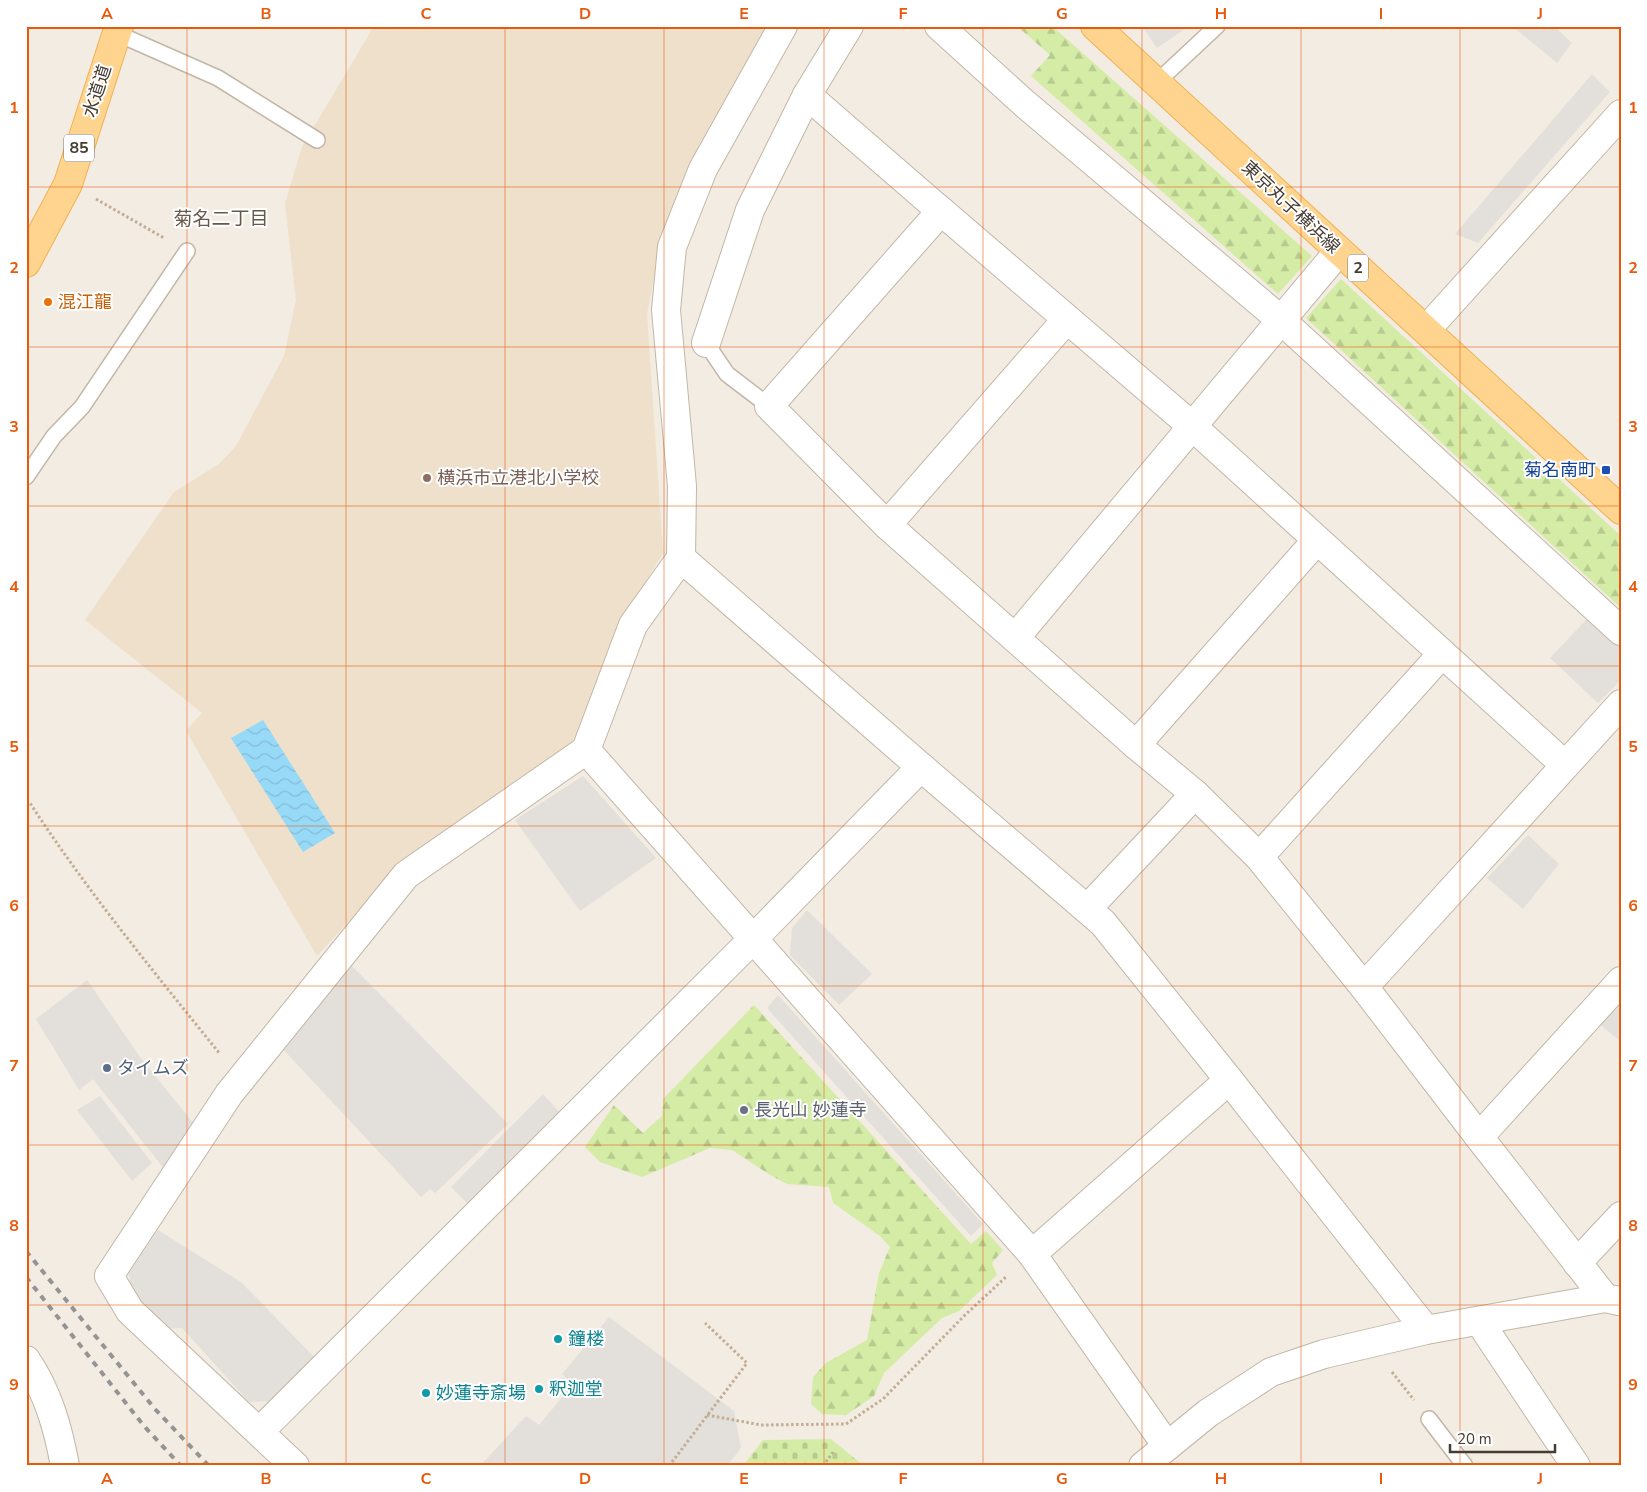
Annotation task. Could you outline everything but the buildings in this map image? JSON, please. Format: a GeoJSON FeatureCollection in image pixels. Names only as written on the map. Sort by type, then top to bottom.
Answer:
{"type":"FeatureCollection","features":[{"type":"Feature","properties":{"kind":"main road","name":"東京丸子横浜線"},"geometry":{"type":"LineString","coordinates":[[1095,26],[1621,510]]}},
{"type":"Feature","properties":{"kind":"main road","name":"水道道"},"geometry":{"type":"LineString","coordinates":[[26,263],[68,184],[67,182],[118,29]]}},
{"type":"Feature","properties":{"kind":"street"},"geometry":{"type":"LineString","coordinates":[[295,1466],[130,1310],[109,1276],[229,1094],[406,876],[586,750],[633,625],[681,558],[682,486],[666,310],[672,246],[703,169],[783,26]]}},
{"type":"Feature","properties":{"kind":"street"},"geometry":{"type":"LineString","coordinates":[[706,343],[750,210],[807,95],[849,26]]}},
{"type":"Feature","properties":{"kind":"street"},"geometry":{"type":"LineString","coordinates":[[939,26],[1024,104],[1281,320],[1621,631]]}},
{"type":"Feature","properties":{"kind":"street"},"geometry":{"type":"LineString","coordinates":[[807,95],[1192,426],[1565,766]]}},
{"type":"Feature","properties":{"kind":"street"},"geometry":{"type":"LineString","coordinates":[[1426,330],[1621,114]]}},
{"type":"Feature","properties":{"kind":"street"},"geometry":{"type":"LineString","coordinates":[[941,211],[769,406],[887,525],[1136,745],[1195,794],[1259,856],[1364,986],[1578,1263],[1613,1300]]}},
{"type":"Feature","properties":{"kind":"street"},"geometry":{"type":"LineString","coordinates":[[1015,638],[1339,251]]}},
{"type":"Feature","properties":{"kind":"street"},"geometry":{"type":"LineString","coordinates":[[887,525],[1067,319]]}},
{"type":"Feature","properties":{"kind":"street"},"geometry":{"type":"LineString","coordinates":[[1136,745],[1317,540]]}},
{"type":"Feature","properties":{"kind":"street"},"geometry":{"type":"LineString","coordinates":[[681,558],[1102,923],[1229,1080],[1426,1330]]}},
{"type":"Feature","properties":{"kind":"street"},"geometry":{"type":"LineString","coordinates":[[1259,856],[1442,654]]}},
{"type":"Feature","properties":{"kind":"street"},"geometry":{"type":"LineString","coordinates":[[1364,986],[1621,704]]}},
{"type":"Feature","properties":{"kind":"street"},"geometry":{"type":"LineString","coordinates":[[586,750],[1032,1254],[1168,1446]]}},
{"type":"Feature","properties":{"kind":"street"},"geometry":{"type":"LineString","coordinates":[[259,1432],[753,939],[921,767]]}},
{"type":"Feature","properties":{"kind":"street"},"geometry":{"type":"LineString","coordinates":[[1087,910],[1195,794]]}},
{"type":"Feature","properties":{"kind":"street"},"geometry":{"type":"LineString","coordinates":[[1479,1137],[1621,981]]}},
{"type":"Feature","properties":{"kind":"street"},"geometry":{"type":"LineString","coordinates":[[1032,1254],[1229,1080]]}},
{"type":"Feature","properties":{"kind":"street"},"geometry":{"type":"LineString","coordinates":[[1578,1263],[1621,1216]]}},
{"type":"Feature","properties":{"kind":"street"},"geometry":{"type":"LineString","coordinates":[[1143,1466],[1208,1413],[1271,1372],[1324,1354],[1426,1330],[1613,1300]]}},
{"type":"Feature","properties":{"kind":"street"},"geometry":{"type":"LineString","coordinates":[[1479,1321],[1576,1466]]}},
{"type":"Feature","properties":{"kind":"street"},"geometry":{"type":"LineString","coordinates":[[26,1360],[37,1376],[57,1426],[65,1466]]}},
{"type":"Feature","properties":{"kind":"lane"},"geometry":{"type":"LineString","coordinates":[[1156,83],[1217,26]]}},
{"type":"Feature","properties":{"kind":"lane"},"geometry":{"type":"LineString","coordinates":[[118,29],[218,78],[317,140]]}},
{"type":"Feature","properties":{"kind":"lane"},"geometry":{"type":"LineString","coordinates":[[26,477],[54,436],[82,407],[187,252]]}},
{"type":"Feature","properties":{"kind":"lane"},"geometry":{"type":"LineString","coordinates":[[706,343],[727,374],[769,406]]}},
{"type":"Feature","properties":{"kind":"lane"},"geometry":{"type":"LineString","coordinates":[[1428,1419],[1465,1466]]}},
{"type":"Feature","properties":{"kind":"path"},"geometry":{"type":"LineString","coordinates":[[67,182],[187,252]]}},
{"type":"Feature","properties":{"kind":"path"},"geometry":{"type":"LineString","coordinates":[[26,802],[30,803],[59,847],[150,967],[241,1079]]}},
{"type":"Feature","properties":{"kind":"path"},"geometry":{"type":"LineString","coordinates":[[707,1415],[761,1425],[846,1424],[883,1399],[964,1316],[1032,1254]]}},
{"type":"Feature","properties":{"kind":"path"},"geometry":{"type":"LineString","coordinates":[[669,1466],[748,1362],[705,1323]]}},
{"type":"Feature","properties":{"kind":"path"},"geometry":{"type":"LineString","coordinates":[[1370,1343],[1428,1419]]}},
{"type":"Feature","properties":{"kind":"path"},"geometry":{"type":"LineString","coordinates":[[823,1466],[833,1452]]}},
{"type":"Feature","properties":{"kind":"shaded area","name":"横浜市立港北小学校"},"geometry":{"type":"Polygon","coordinates":[[[374,26],[768,26],[657,263],[647,314],[663,553],[620,624],[572,749],[400,865],[317,956],[186,731],[202,713],[85,620],[174,492],[219,464],[236,446],[284,356],[296,300],[285,203],[302,147],[374,26]]]}},
{"type":"Feature","properties":{"kind":"shaded area"},"geometry":{"type":"Polygon","coordinates":[[[1142,26],[1189,26],[1157,48],[1142,26]]]}},
{"type":"Feature","properties":{"kind":"shaded area"},"geometry":{"type":"Polygon","coordinates":[[[1512,26],[1554,26],[1572,43],[1557,63],[1512,26]]]}},
{"type":"Feature","properties":{"kind":"shaded area"},"geometry":{"type":"Polygon","coordinates":[[[1592,74],[1610,92],[1478,243],[1455,234],[1592,74]]]}},
{"type":"Feature","properties":{"kind":"shaded area"},"geometry":{"type":"Polygon","coordinates":[[[1588,618],[1621,648],[1621,680],[1598,703],[1550,658],[1588,618]]]}},
{"type":"Feature","properties":{"kind":"shaded area"},"geometry":{"type":"Polygon","coordinates":[[[583,776],[656,858],[580,911],[515,820],[583,776]]]}},
{"type":"Feature","properties":{"kind":"shaded area"},"geometry":{"type":"Polygon","coordinates":[[[1528,835],[1559,864],[1523,909],[1487,878],[1528,835]]]}},
{"type":"Feature","properties":{"kind":"shaded area"},"geometry":{"type":"Polygon","coordinates":[[[807,910],[872,974],[839,1005],[790,955],[792,928],[807,910]]]}},
{"type":"Feature","properties":{"kind":"shaded area"},"geometry":{"type":"Polygon","coordinates":[[[348,962],[508,1124],[435,1193],[430,1189],[421,1197],[280,1046],[348,962]]]}},
{"type":"Feature","properties":{"kind":"shaded area","name":"タイムズ"},"geometry":{"type":"Polygon","coordinates":[[[87,980],[140,1057],[194,1124],[165,1170],[93,1079],[79,1090],[36,1019],[87,980]]]}},
{"type":"Feature","properties":{"kind":"shaded area"},"geometry":{"type":"Polygon","coordinates":[[[778,995],[983,1224],[971,1236],[767,1008],[778,995]]]}},
{"type":"Feature","properties":{"kind":"shaded area"},"geometry":{"type":"Polygon","coordinates":[[[1621,997],[1621,1040],[1620,1041],[1598,1023],[1621,997]]]}},
{"type":"Feature","properties":{"kind":"shaded area"},"geometry":{"type":"Polygon","coordinates":[[[543,1094],[560,1113],[469,1205],[451,1187],[543,1094]]]}},
{"type":"Feature","properties":{"kind":"shaded area"},"geometry":{"type":"Polygon","coordinates":[[[100,1096],[152,1163],[132,1181],[77,1110],[100,1096]]]}},
{"type":"Feature","properties":{"kind":"shaded area"},"geometry":{"type":"Polygon","coordinates":[[[158,1230],[241,1282],[318,1361],[276,1401],[249,1402],[182,1328],[161,1329],[131,1293],[129,1273],[158,1230]]]}},
{"type":"Feature","properties":{"kind":"shaded area"},"geometry":{"type":"Polygon","coordinates":[[[609,1317],[734,1411],[741,1448],[727,1466],[480,1466],[526,1416],[539,1425],[573,1384],[562,1374],[609,1317]]]}},
{"type":"Feature","properties":{"kind":"green space"},"geometry":{"type":"Polygon","coordinates":[[[1017,26],[1052,26],[1312,256],[1278,294],[1031,76],[1050,55],[1017,26]]]}},
{"type":"Feature","properties":{"kind":"green space"},"geometry":{"type":"Polygon","coordinates":[[[1341,279],[1621,536],[1621,608],[1306,318],[1341,279]]]}},
{"type":"Feature","properties":{"kind":"green space"},"geometry":{"type":"Polygon","coordinates":[[[754,1005],[971,1244],[986,1231],[1003,1250],[992,1263],[997,1275],[959,1311],[942,1318],[884,1373],[874,1396],[846,1415],[822,1414],[811,1404],[813,1377],[826,1363],[867,1340],[879,1273],[890,1247],[880,1236],[833,1203],[829,1187],[787,1184],[732,1150],[710,1148],[642,1177],[600,1162],[585,1147],[614,1105],[643,1133],[662,1116],[663,1099],[754,1005]]]}},
{"type":"Feature","properties":{"kind":"green space"},"geometry":{"type":"Polygon","coordinates":[[[831,1439],[864,1466],[743,1466],[763,1440],[831,1439]]]}},
{"type":"Feature","properties":{"kind":"water"},"geometry":{"type":"Polygon","coordinates":[[[263,720],[335,833],[303,852],[231,738],[263,720]]]}},
{"type":"Feature","properties":{"kind":"railway"},"geometry":{"type":"LineString","coordinates":[[26,1251],[155,1409],[209,1466]]}},
{"type":"Feature","properties":{"kind":"railway"},"geometry":{"type":"LineString","coordinates":[[26,1277],[144,1426],[181,1466]]}},
{"type":"Feature","properties":{"kind":"place","name":"混江龍"},"geometry":{"type":"Point","coordinates":[48,302]}},
{"type":"Feature","properties":{"kind":"place","name":"菊名南町"},"geometry":{"type":"Point","coordinates":[1606,470]}},
{"type":"Feature","properties":{"kind":"place","name":"横浜市立港北小学校"},"geometry":{"type":"Point","coordinates":[427,478]}},
{"type":"Feature","properties":{"kind":"place","name":"タイムズ"},"geometry":{"type":"Point","coordinates":[107,1068]}},
{"type":"Feature","properties":{"kind":"place","name":"長光山 妙蓮寺"},"geometry":{"type":"Point","coordinates":[744,1110]}},
{"type":"Feature","properties":{"kind":"place","name":"鐘楼"},"geometry":{"type":"Point","coordinates":[558,1339]}},
{"type":"Feature","properties":{"kind":"place","name":"釈迦堂"},"geometry":{"type":"Point","coordinates":[539,1389]}},
{"type":"Feature","properties":{"kind":"place","name":"妙蓮寺斎場"},"geometry":{"type":"Point","coordinates":[426,1393]}},
{"type":"Feature","properties":{"kind":"district","name":"菊名二丁目"},"geometry":{"type":"Point","coordinates":[221,219]}}]}
